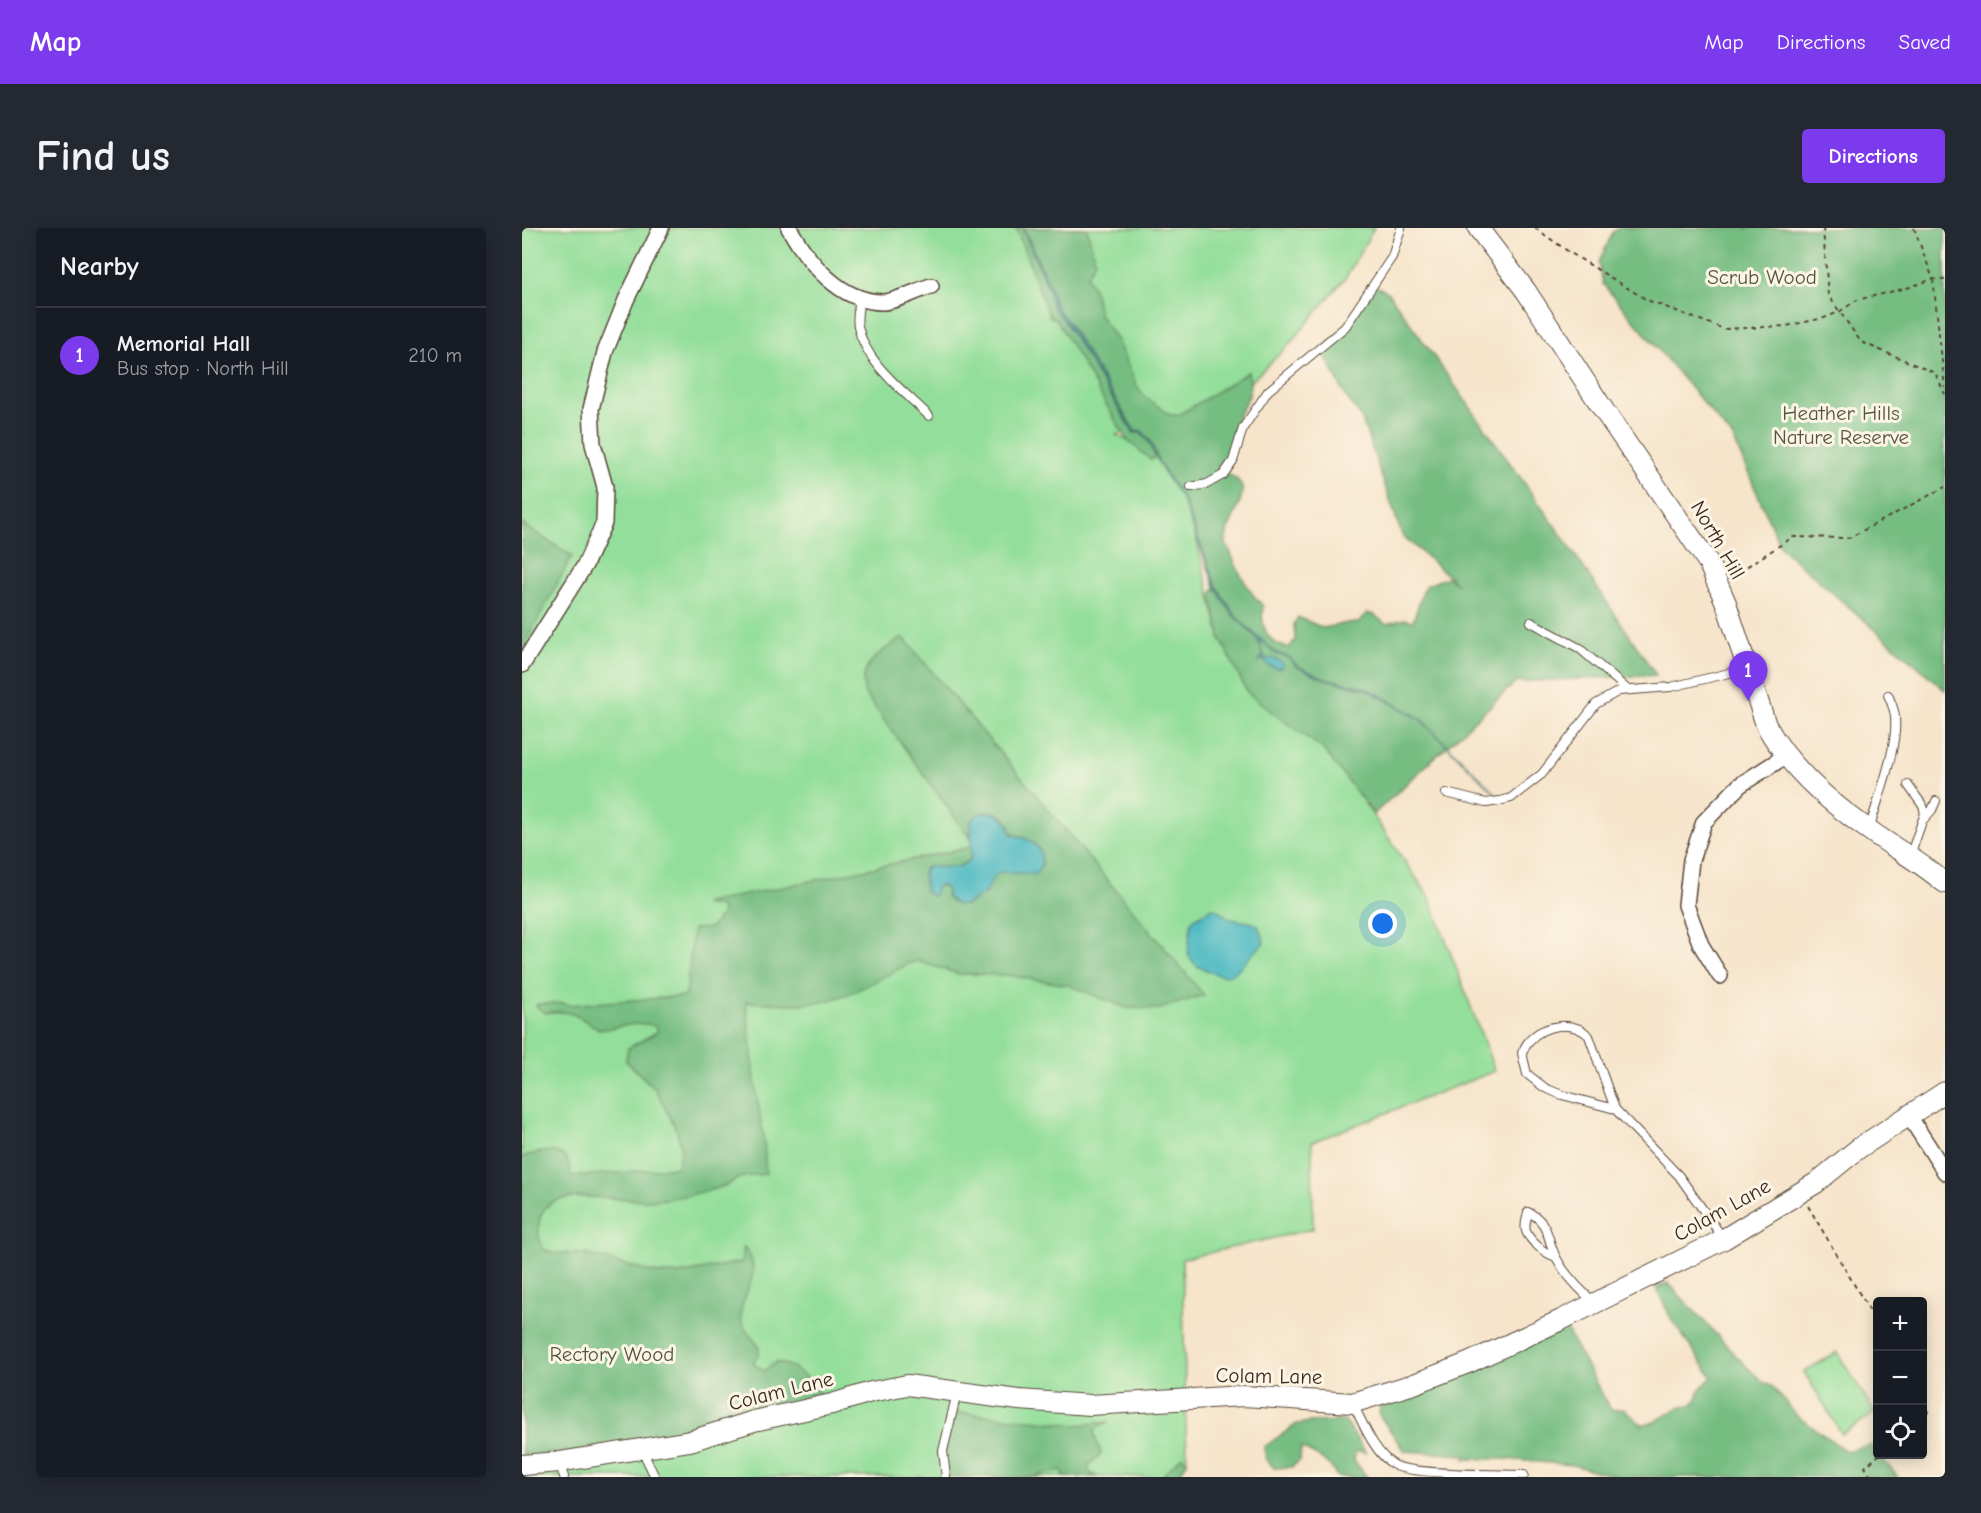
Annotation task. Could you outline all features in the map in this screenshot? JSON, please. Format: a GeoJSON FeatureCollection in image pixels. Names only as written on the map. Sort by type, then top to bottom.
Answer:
{"type":"FeatureCollection","features":[{"type":"Feature","properties":{"kind":"street"},"geometry":{"type":"LineString","coordinates":[[522,665],[585,565],[604,523],[604,487],[593,444],[591,409],[605,352],[626,300],[661,228]]}},
{"type":"Feature","properties":{"kind":"street"},"geometry":{"type":"LineString","coordinates":[[789,228],[808,260],[839,288],[860,298],[884,302],[931,286]]}},
{"type":"Feature","properties":{"kind":"street","name":"North Hill"},"geometry":{"type":"LineString","coordinates":[[1478,228],[1526,291],[1607,415],[1708,562],[1719,585],[1766,725],[1787,755],[1827,796],[1867,829],[1945,883]]}},
{"type":"Feature","properties":{"kind":"street"},"geometry":{"type":"LineString","coordinates":[[1720,976],[1701,945],[1686,905],[1691,860],[1704,822],[1740,785],[1787,755]]}},
{"type":"Feature","properties":{"kind":"street","name":"Colam Lane"},"geometry":{"type":"LineString","coordinates":[[522,1465],[561,1470],[641,1449],[690,1441],[754,1421],[907,1385],[1019,1400],[1090,1405],[1243,1396],[1352,1403],[1414,1384],[1468,1363],[1724,1239],[1816,1183],[1859,1148],[1945,1092]]}},
{"type":"Feature","properties":{"kind":"street"},"geometry":{"type":"LineString","coordinates":[[1910,1116],[1945,1172]]}},
{"type":"Feature","properties":{"kind":"lane"},"geometry":{"type":"LineString","coordinates":[[1191,487],[1207,484],[1223,474],[1233,461],[1243,428],[1268,391],[1345,327],[1392,257],[1401,228]]}},
{"type":"Feature","properties":{"kind":"lane"},"geometry":{"type":"LineString","coordinates":[[860,298],[857,324],[862,341],[879,367],[929,416]]}},
{"type":"Feature","properties":{"kind":"lane"},"geometry":{"type":"LineString","coordinates":[[1531,622],[1579,648],[1628,690]]}},
{"type":"Feature","properties":{"kind":"lane"},"geometry":{"type":"LineString","coordinates":[[1446,793],[1486,802],[1511,798],[1542,774],[1596,704],[1619,691],[1671,687],[1747,669]]}},
{"type":"Feature","properties":{"kind":"lane"},"geometry":{"type":"LineString","coordinates":[[1867,829],[1878,801],[1894,736],[1895,718],[1888,695]]}},
{"type":"Feature","properties":{"kind":"lane"},"geometry":{"type":"LineString","coordinates":[[1908,785],[1923,806],[1925,813],[1909,858]]}},
{"type":"Feature","properties":{"kind":"lane"},"geometry":{"type":"LineString","coordinates":[[1922,822],[1936,801]]}},
{"type":"Feature","properties":{"kind":"lane"},"geometry":{"type":"LineString","coordinates":[[1615,1109],[1562,1095],[1545,1088],[1527,1074],[1522,1053],[1529,1041],[1547,1027],[1569,1026],[1583,1030],[1589,1036],[1615,1109],[1679,1176],[1724,1239]]}},
{"type":"Feature","properties":{"kind":"lane"},"geometry":{"type":"LineString","coordinates":[[1556,1257],[1542,1249],[1527,1233],[1528,1212],[1540,1218],[1556,1257],[1579,1289],[1595,1303]]}},
{"type":"Feature","properties":{"kind":"lane"},"geometry":{"type":"LineString","coordinates":[[946,1477],[943,1451],[957,1393]]}},
{"type":"Feature","properties":{"kind":"lane"},"geometry":{"type":"LineString","coordinates":[[1352,1403],[1382,1454],[1394,1465],[1421,1470],[1524,1475]]}},
{"type":"Feature","properties":{"kind":"lane"},"geometry":{"type":"LineString","coordinates":[[641,1449],[655,1477]]}},
{"type":"Feature","properties":{"kind":"path"},"geometry":{"type":"LineString","coordinates":[[1535,228],[1569,252],[1647,300],[1724,329],[1786,326],[1824,318],[1839,312],[1857,300],[1933,279],[1945,280]]}},
{"type":"Feature","properties":{"kind":"path"},"geometry":{"type":"LineString","coordinates":[[1823,228],[1828,295],[1861,342],[1935,373],[1945,394]]}},
{"type":"Feature","properties":{"kind":"path"},"geometry":{"type":"LineString","coordinates":[[1914,228],[1933,279],[1945,388]]}},
{"type":"Feature","properties":{"kind":"path"},"geometry":{"type":"LineString","coordinates":[[1719,585],[1793,537],[1849,538],[1945,487]]}},
{"type":"Feature","properties":{"kind":"path"},"geometry":{"type":"LineString","coordinates":[[1800,1192],[1873,1316]]}},
{"type":"Feature","properties":{"kind":"path"},"geometry":{"type":"LineString","coordinates":[[1871,1477],[1865,1467],[1875,1459]]}},
{"type":"Feature","properties":{"kind":"green space"},"geometry":{"type":"Polygon","coordinates":[[[522,228],[1374,228],[1346,277],[1288,346],[1250,382],[1177,416],[1116,435],[1154,454],[1182,499],[1195,534],[1221,640],[1326,747],[1430,898],[1495,1071],[1312,1142],[1313,1229],[1182,1259],[1187,1462],[1178,1477],[522,1477],[522,228]]]}},
{"type":"Feature","properties":{"kind":"green space"},"geometry":{"type":"Polygon","coordinates":[[[1016,228],[1022,228],[1048,287],[1053,307],[1065,322],[1134,433],[1141,433],[1149,442],[1155,457],[1151,460],[1127,440],[1056,319],[1049,316],[1016,228]]]}},
{"type":"Feature","properties":{"kind":"green space"},"geometry":{"type":"Polygon","coordinates":[[[1024,228],[1087,228],[1095,261],[1087,276],[1095,293],[1099,314],[1117,340],[1137,386],[1146,398],[1171,415],[1178,415],[1248,372],[1249,396],[1236,420],[1221,470],[1235,478],[1241,485],[1242,494],[1240,504],[1230,524],[1226,543],[1252,594],[1263,606],[1264,627],[1275,643],[1289,648],[1295,640],[1294,624],[1298,617],[1323,628],[1359,623],[1367,613],[1386,624],[1404,619],[1413,621],[1425,586],[1447,577],[1459,585],[1402,535],[1361,417],[1345,395],[1322,349],[1350,323],[1374,285],[1388,292],[1567,543],[1656,675],[1517,681],[1374,814],[1322,748],[1247,692],[1221,640],[1211,595],[1215,587],[1218,591],[1184,501],[1160,465],[1150,441],[1142,431],[1135,431],[1067,321],[1055,306],[1049,286],[1024,228]]]}},
{"type":"Feature","properties":{"kind":"green space","name":"Heather Hills Nature Reserve"},"geometry":{"type":"Polygon","coordinates":[[[1619,228],[1945,228],[1945,690],[1781,548],[1733,438],[1603,284],[1599,262],[1613,232],[1619,228]]]}},
{"type":"Feature","properties":{"kind":"green space"},"geometry":{"type":"Polygon","coordinates":[[[522,524],[572,556],[522,649],[522,524]]]}},
{"type":"Feature","properties":{"kind":"green space","name":"Rectory Wood"},"geometry":{"type":"Polygon","coordinates":[[[903,637],[1204,995],[1159,1009],[1127,1008],[1068,985],[1006,975],[959,974],[917,961],[856,991],[821,1002],[784,1004],[746,1002],[764,1141],[766,1174],[743,1177],[720,1187],[668,1198],[651,1200],[585,1197],[560,1199],[551,1203],[542,1212],[539,1237],[543,1249],[553,1253],[585,1254],[659,1274],[679,1274],[741,1262],[744,1247],[753,1266],[750,1284],[743,1301],[741,1319],[746,1331],[759,1347],[759,1355],[753,1363],[764,1371],[776,1362],[790,1366],[807,1378],[821,1395],[679,1433],[573,1452],[522,1454],[522,1157],[548,1151],[562,1154],[567,1159],[571,1177],[677,1167],[681,1147],[677,1131],[656,1090],[626,1061],[628,1048],[657,1032],[657,1027],[637,1024],[600,1030],[574,1015],[562,1012],[545,1013],[536,1006],[538,1004],[564,1003],[568,1005],[686,996],[693,929],[710,928],[721,916],[720,907],[705,904],[707,903],[971,847],[971,859],[958,867],[926,867],[923,871],[925,891],[932,896],[940,884],[947,889],[946,897],[951,902],[1000,872],[1042,864],[1036,846],[1029,840],[1011,833],[1006,820],[996,813],[984,813],[971,820],[970,838],[865,694],[864,675],[868,667],[879,654],[903,637]]]}},
{"type":"Feature","properties":{"kind":"green space"},"geometry":{"type":"Polygon","coordinates":[[[1668,1283],[1745,1365],[1763,1382],[1773,1387],[1797,1416],[1846,1451],[1871,1445],[1873,1459],[1883,1459],[1898,1477],[1619,1477],[1572,1465],[1506,1459],[1465,1459],[1465,1455],[1405,1451],[1379,1415],[1380,1407],[1565,1327],[1611,1410],[1624,1409],[1641,1424],[1653,1423],[1678,1408],[1691,1405],[1697,1399],[1700,1389],[1712,1377],[1673,1322],[1656,1288],[1668,1283]]]}},
{"type":"Feature","properties":{"kind":"green space"},"geometry":{"type":"Polygon","coordinates":[[[1837,1352],[1873,1410],[1873,1414],[1842,1434],[1804,1372],[1837,1352]]]}},
{"type":"Feature","properties":{"kind":"green space"},"geometry":{"type":"Polygon","coordinates":[[[954,1412],[1077,1425],[1109,1422],[1096,1429],[1094,1433],[1101,1454],[1088,1466],[1090,1473],[1098,1477],[1065,1477],[1062,1470],[1030,1477],[941,1477],[948,1431],[954,1412]]]}},
{"type":"Feature","properties":{"kind":"green space"},"geometry":{"type":"Polygon","coordinates":[[[1345,1421],[1366,1453],[1359,1451],[1355,1453],[1354,1461],[1367,1477],[1337,1477],[1326,1462],[1301,1447],[1300,1460],[1292,1467],[1274,1468],[1266,1460],[1264,1447],[1297,1424],[1345,1421]]]}},
{"type":"Feature","properties":{"kind":"green space"},"geometry":{"type":"Polygon","coordinates":[[[1182,1456],[1187,1462],[1178,1477],[1161,1477],[1182,1456]]]}},
{"type":"Feature","properties":{"kind":"water"},"geometry":{"type":"Polygon","coordinates":[[[1023,228],[1050,286],[1055,306],[1067,321],[1135,432],[1142,431],[1150,441],[1159,463],[1142,433],[1134,433],[1065,322],[1053,307],[1048,287],[1023,228]]]}},
{"type":"Feature","properties":{"kind":"water"},"geometry":{"type":"Polygon","coordinates":[[[1160,466],[1184,501],[1216,586],[1237,618],[1275,652],[1290,658],[1297,666],[1325,678],[1367,688],[1420,718],[1500,798],[1420,719],[1366,689],[1325,679],[1297,667],[1290,659],[1274,653],[1266,644],[1258,640],[1262,650],[1255,636],[1233,615],[1215,587],[1183,501],[1160,466]]]}},
{"type":"Feature","properties":{"kind":"water"},"geometry":{"type":"Polygon","coordinates":[[[1262,650],[1266,660],[1275,659],[1283,664],[1280,669],[1268,665],[1262,659],[1259,661],[1263,657],[1262,650]]]}},
{"type":"Feature","properties":{"kind":"water"},"geometry":{"type":"Polygon","coordinates":[[[988,812],[1004,818],[1011,834],[1028,840],[1037,847],[1041,856],[1041,866],[1035,874],[1000,872],[994,877],[985,893],[966,905],[957,905],[947,897],[947,889],[940,885],[932,896],[925,891],[924,871],[927,867],[959,867],[971,859],[971,820],[978,814],[988,812]]]}},
{"type":"Feature","properties":{"kind":"water"},"geometry":{"type":"Polygon","coordinates":[[[1213,908],[1229,918],[1256,924],[1260,928],[1264,943],[1234,973],[1226,976],[1197,966],[1189,957],[1188,952],[1191,923],[1194,918],[1213,908]]]}},
{"type":"Feature","properties":{"kind":"place","name":"Memorial Hall"},"geometry":{"type":"Point","coordinates":[1748,701]}},
{"type":"Feature","properties":{"kind":"park label","name":"Scrub Wood"},"geometry":{"type":"Point","coordinates":[1762,277]}}]}
